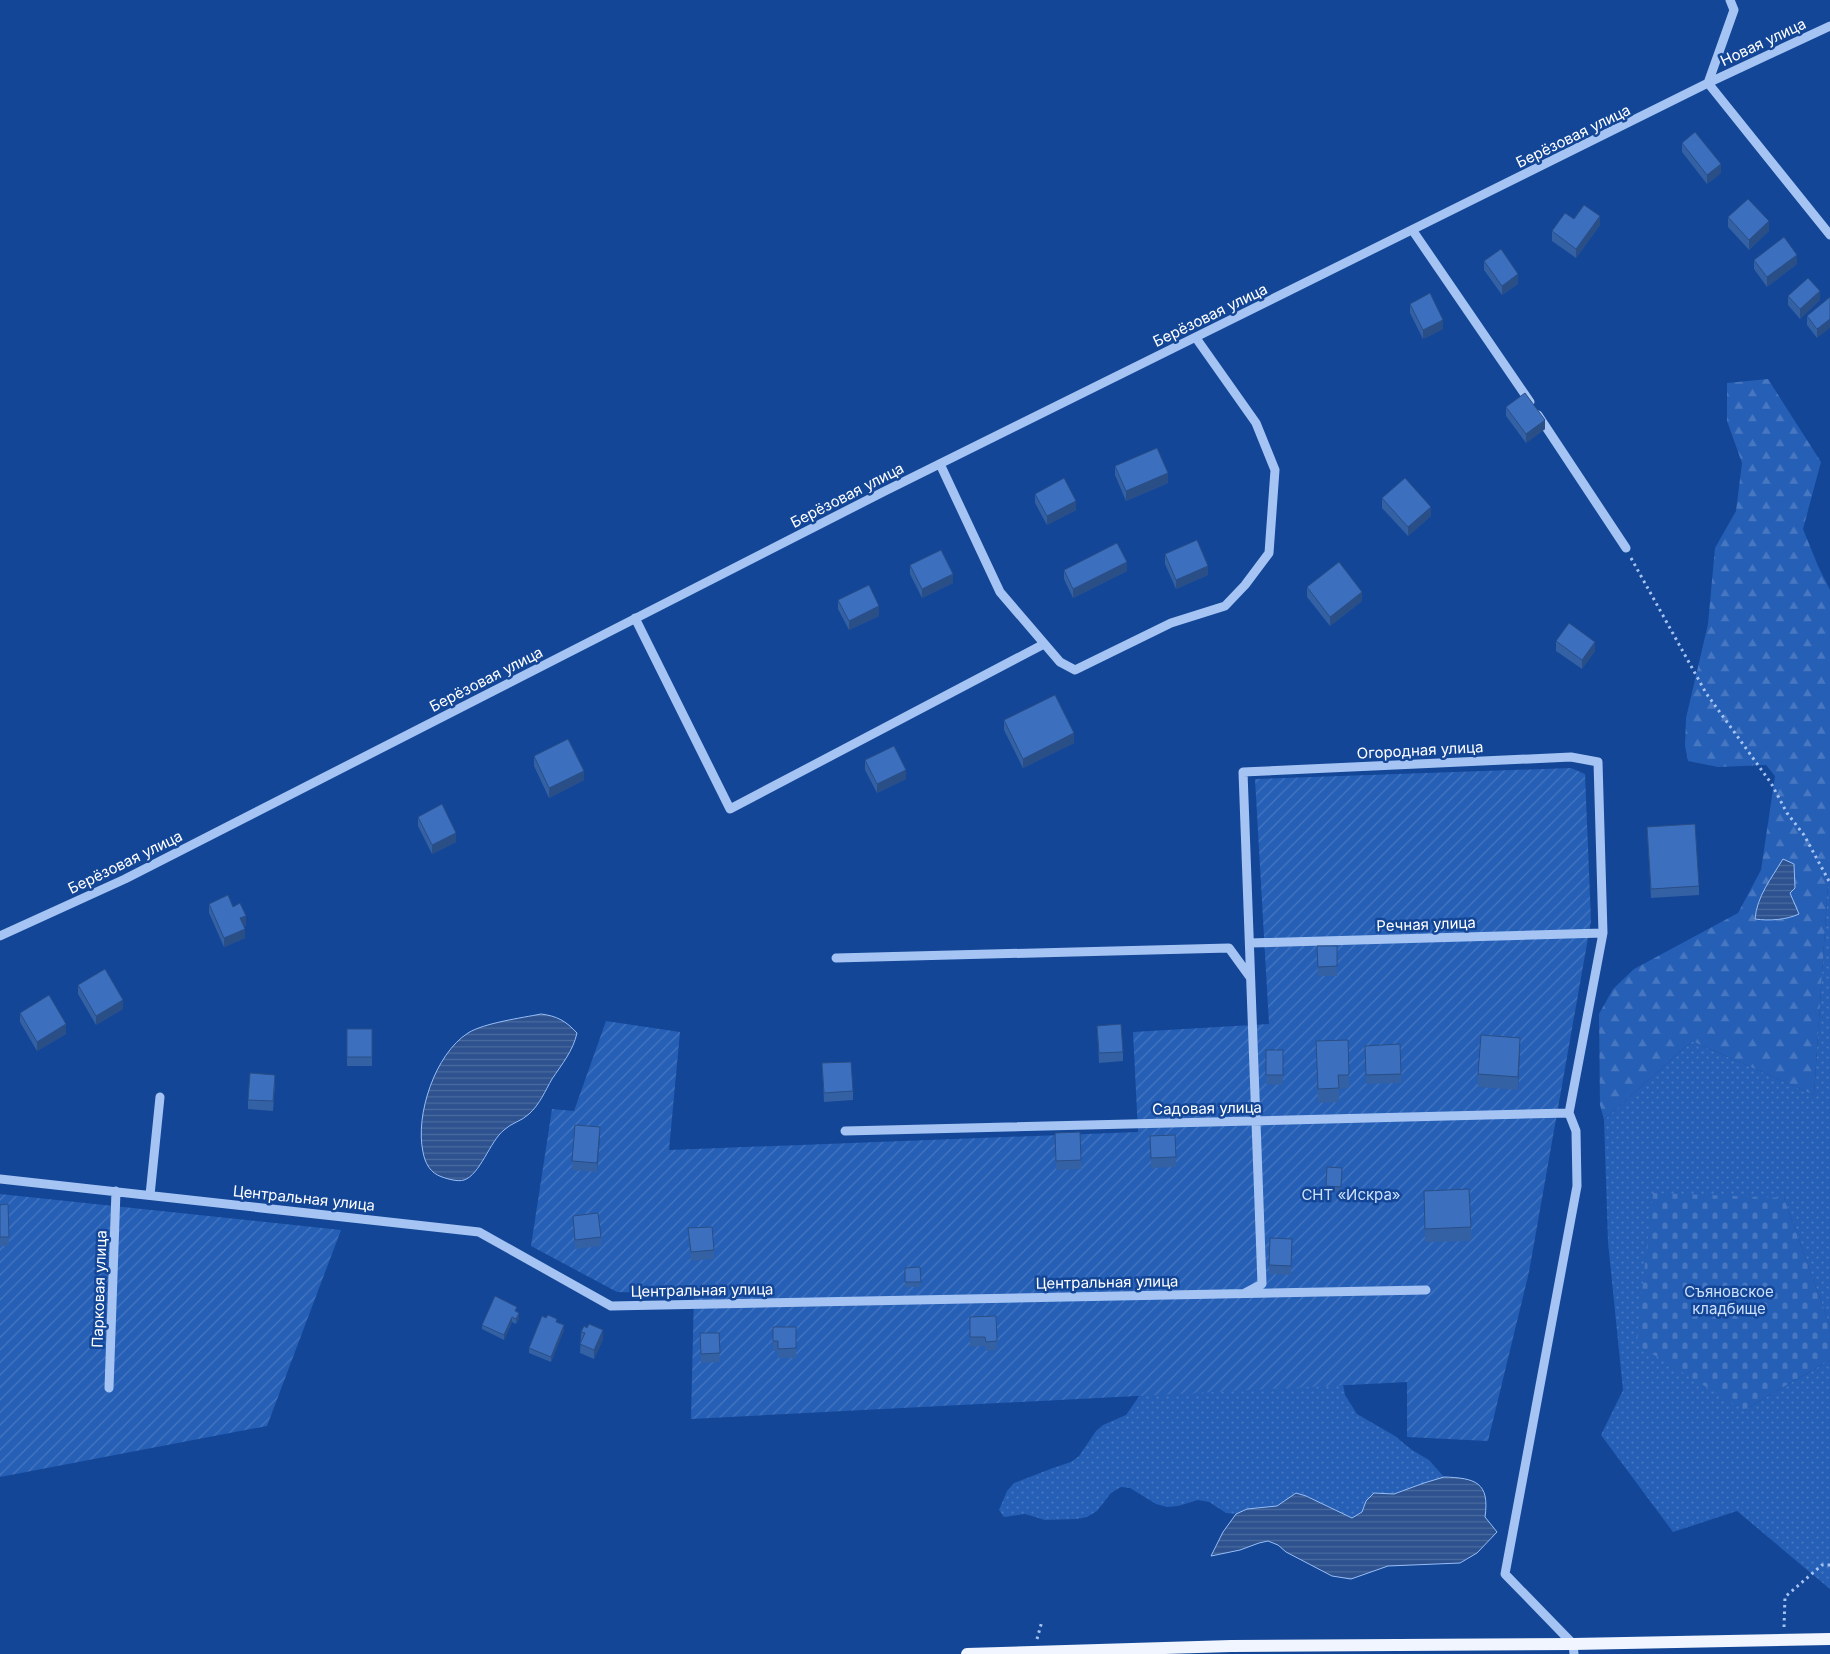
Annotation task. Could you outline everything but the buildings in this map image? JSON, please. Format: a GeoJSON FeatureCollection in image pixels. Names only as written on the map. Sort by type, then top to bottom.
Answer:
{"type":"FeatureCollection","features":[{"type":"Feature","properties":{"kind":"main road"},"geometry":{"type":"LineString","coordinates":[[967,1654],[1231,1646],[1574,1649],[1830,1639]]}},
{"type":"Feature","properties":{"kind":"street"},"geometry":{"type":"LineString","coordinates":[[1730,0],[1734,10],[1708,83],[1830,235]]}},
{"type":"Feature","properties":{"kind":"street","name":"Новая улица"},"geometry":{"type":"LineString","coordinates":[[1708,83],[1830,26]]}},
{"type":"Feature","properties":{"kind":"street","name":"Берёзовая улица"},"geometry":{"type":"LineString","coordinates":[[0,936],[125,879],[940,464],[1708,83]]}},
{"type":"Feature","properties":{"kind":"street"},"geometry":{"type":"LineString","coordinates":[[1413,231],[1508,369],[1626,548]]}},
{"type":"Feature","properties":{"kind":"street"},"geometry":{"type":"LineString","coordinates":[[940,464],[1000,592],[1060,662],[1075,670],[1171,623],[1225,606],[1245,586],[1268,552],[1275,470],[1256,423],[1196,338]]}},
{"type":"Feature","properties":{"kind":"street"},"geometry":{"type":"LineString","coordinates":[[635,618],[730,810],[1044,644]]}},
{"type":"Feature","properties":{"kind":"street","name":"Огородная улица"},"geometry":{"type":"LineString","coordinates":[[1250,943],[1244,772],[1571,757],[1598,762],[1603,933]]}},
{"type":"Feature","properties":{"kind":"street"},"geometry":{"type":"LineString","coordinates":[[1574,1649],[1504,1574],[1577,1186],[1576,1131],[1569,1113],[1603,933]]}},
{"type":"Feature","properties":{"kind":"street","name":"Речная улица"},"geometry":{"type":"LineString","coordinates":[[1250,943],[1603,933]]}},
{"type":"Feature","properties":{"kind":"street"},"geometry":{"type":"LineString","coordinates":[[1245,1293],[1262,1284],[1250,943]]}},
{"type":"Feature","properties":{"kind":"street"},"geometry":{"type":"LineString","coordinates":[[836,958],[1229,948],[1251,978]]}},
{"type":"Feature","properties":{"kind":"street"},"geometry":{"type":"LineString","coordinates":[[150,1195],[160,1097]]}},
{"type":"Feature","properties":{"kind":"street","name":"Садовая улица"},"geometry":{"type":"LineString","coordinates":[[845,1131],[1569,1113]]}},
{"type":"Feature","properties":{"kind":"street","name":"Центральная улица"},"geometry":{"type":"LineString","coordinates":[[0,1179],[479,1232],[611,1306],[1426,1290]]}},
{"type":"Feature","properties":{"kind":"street","name":"Парковая улица"},"geometry":{"type":"LineString","coordinates":[[110,1388],[116,1192]]}},
{"type":"Feature","properties":{"kind":"path"},"geometry":{"type":"LineString","coordinates":[[1626,548],[1706,693],[1770,783],[1787,813],[1804,835],[1830,883]]}},
{"type":"Feature","properties":{"kind":"path"},"geometry":{"type":"LineString","coordinates":[[1784,1640],[1785,1597],[1822,1566],[1830,1565]]}},
{"type":"Feature","properties":{"kind":"green space"},"geometry":{"type":"Polygon","coordinates":[[[1768,379],[1821,462],[1803,529],[1830,590],[1830,884],[1828,884],[1814,1095],[1692,1041],[1604,1120],[1600,1105],[1599,1014],[1613,989],[1634,969],[1738,913],[1761,870],[1775,776],[1766,765],[1718,767],[1688,761],[1685,746],[1686,718],[1708,624],[1715,548],[1736,511],[1742,463],[1727,421],[1727,383],[1768,379]]]}},
{"type":"Feature","properties":{"kind":"green space","name":"СНТ «Искра»"},"geometry":{"type":"Polygon","coordinates":[[[1571,768],[1585,774],[1591,921],[1529,1272],[1488,1441],[1407,1437],[1407,1382],[691,1419],[694,1294],[617,1292],[531,1246],[552,1109],[574,1111],[606,1021],[680,1032],[669,1150],[1138,1132],[1133,1032],[1269,1024],[1255,779],[1571,768]]]}},
{"type":"Feature","properties":{"kind":"green space"},"geometry":{"type":"Polygon","coordinates":[[[1828,883],[1830,884],[1830,1326],[1784,1198],[1744,1410],[1830,1360],[1830,1589],[1737,1511],[1673,1532],[1601,1435],[1623,1390],[1608,1242],[1604,1120],[1692,1041],[1814,1095],[1828,883]]]}},
{"type":"Feature","properties":{"kind":"green space","name":"Съяновское кладбище"},"geometry":{"type":"Polygon","coordinates":[[[1653,1193],[1784,1198],[1830,1326],[1830,1360],[1744,1410],[1636,1344],[1653,1193]]]}},
{"type":"Feature","properties":{"kind":"green space"},"geometry":{"type":"Polygon","coordinates":[[[0,1194],[341,1230],[267,1426],[0,1477],[0,1194]]]}},
{"type":"Feature","properties":{"kind":"green space"},"geometry":{"type":"Polygon","coordinates":[[[1343,1384],[1345,1395],[1357,1414],[1395,1436],[1412,1450],[1429,1460],[1444,1477],[1394,1494],[1374,1493],[1366,1501],[1362,1512],[1352,1518],[1306,1496],[1277,1506],[1247,1509],[1236,1514],[1226,1513],[1209,1502],[1198,1500],[1167,1507],[1156,1504],[1130,1488],[1121,1487],[1111,1493],[1097,1511],[1087,1517],[1077,1519],[1045,1520],[1025,1514],[1004,1517],[999,1510],[1007,1491],[1014,1483],[1071,1462],[1079,1456],[1096,1431],[1103,1425],[1126,1415],[1140,1395],[1343,1384]]]}},
{"type":"Feature","properties":{"kind":"shaded area"},"geometry":{"type":"Polygon","coordinates":[[[1783,859],[1794,864],[1795,888],[1790,893],[1799,914],[1789,918],[1755,919],[1762,895],[1783,859]]]}},
{"type":"Feature","properties":{"kind":"shaded area"},"geometry":{"type":"Polygon","coordinates":[[[541,1014],[561,1020],[577,1033],[570,1052],[539,1102],[526,1116],[499,1135],[470,1177],[462,1181],[442,1177],[434,1173],[424,1156],[421,1137],[422,1121],[430,1086],[446,1055],[456,1043],[475,1029],[503,1021],[541,1014]]]}},
{"type":"Feature","properties":{"kind":"shaded area"},"geometry":{"type":"Polygon","coordinates":[[[1444,1477],[1464,1479],[1478,1484],[1485,1496],[1485,1517],[1497,1532],[1477,1553],[1460,1563],[1388,1566],[1351,1579],[1332,1576],[1268,1541],[1240,1550],[1211,1556],[1223,1532],[1236,1514],[1247,1509],[1277,1506],[1296,1493],[1352,1518],[1362,1512],[1366,1501],[1374,1493],[1394,1494],[1444,1477]]]}}]}
